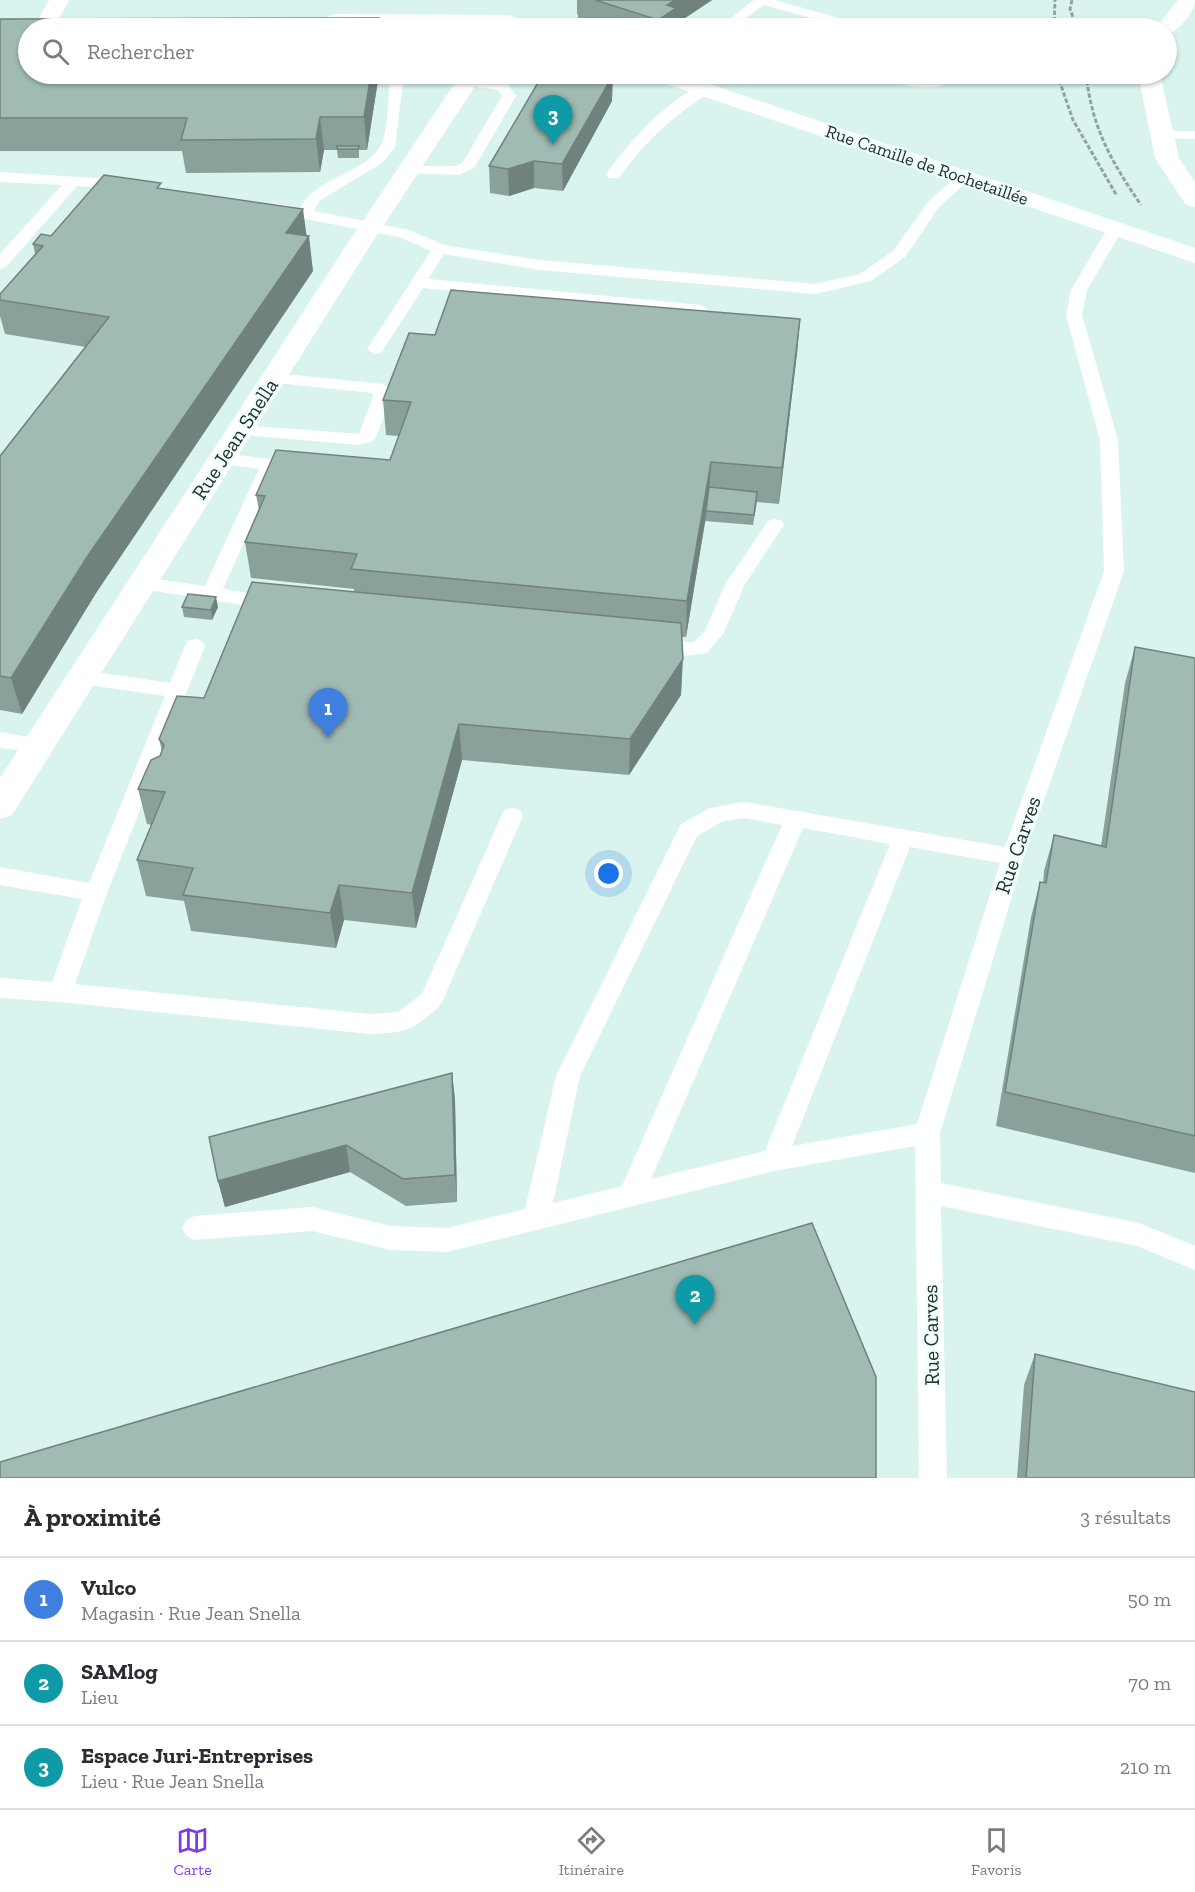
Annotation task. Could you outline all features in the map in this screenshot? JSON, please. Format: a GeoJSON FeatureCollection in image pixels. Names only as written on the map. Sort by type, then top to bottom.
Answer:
{"type":"FeatureCollection","features":[{"type":"Feature","properties":{"kind":"street"},"geometry":{"type":"LineString","coordinates":[[42,18],[59,0]]}},
{"type":"Feature","properties":{"kind":"street"},"geometry":{"type":"LineString","coordinates":[[1175,18],[1187,0]]}},
{"type":"Feature","properties":{"kind":"street","name":"Rue Jean Snella"},"geometry":{"type":"LineString","coordinates":[[0,806],[371,226],[466,84]]}},
{"type":"Feature","properties":{"kind":"street","name":"Rue Camille de Rochetaillée"},"geometry":{"type":"LineString","coordinates":[[691,84],[1195,256]]}},
{"type":"Feature","properties":{"kind":"street"},"geometry":{"type":"LineString","coordinates":[[1151,84],[1167,158],[1195,200]]}},
{"type":"Feature","properties":{"kind":"lane"},"geometry":{"type":"LineString","coordinates":[[742,18],[763,0],[825,18]]}},
{"type":"Feature","properties":{"kind":"lane"},"geometry":{"type":"LineString","coordinates":[[304,214],[313,198],[378,160],[388,147],[396,84]]}},
{"type":"Feature","properties":{"kind":"lane"},"geometry":{"type":"LineString","coordinates":[[409,170],[459,171],[469,165],[509,96],[502,86],[494,84]]}},
{"type":"Feature","properties":{"kind":"lane"},"geometry":{"type":"LineString","coordinates":[[614,175],[627,153],[652,128],[684,102],[706,89]]}},
{"type":"Feature","properties":{"kind":"lane"},"geometry":{"type":"LineString","coordinates":[[1162,135],[1195,135]]}},
{"type":"Feature","properties":{"kind":"lane"},"geometry":{"type":"LineString","coordinates":[[0,177],[138,187]]}},
{"type":"Feature","properties":{"kind":"lane"},"geometry":{"type":"LineString","coordinates":[[256,205],[403,233],[440,249],[540,265],[815,289],[865,278],[899,254],[934,204],[963,178]]}},
{"type":"Feature","properties":{"kind":"lane"},"geometry":{"type":"LineString","coordinates":[[0,264],[74,181]]}},
{"type":"Feature","properties":{"kind":"lane","name":"Rue Carves"},"geometry":{"type":"LineString","coordinates":[[933,1478],[927,1133],[1013,857],[1114,571],[1108,440],[1074,315],[1079,290],[1115,228]]}},
{"type":"Feature","properties":{"kind":"lane"},"geometry":{"type":"LineString","coordinates":[[375,349],[440,249]]}},
{"type":"Feature","properties":{"kind":"lane"},"geometry":{"type":"LineString","coordinates":[[417,283],[701,310]]}},
{"type":"Feature","properties":{"kind":"lane"},"geometry":{"type":"LineString","coordinates":[[241,430],[344,439],[367,437],[382,397],[382,392],[377,388],[274,378]]}},
{"type":"Feature","properties":{"kind":"lane"},"geometry":{"type":"LineString","coordinates":[[222,459],[314,470]]}},
{"type":"Feature","properties":{"kind":"lane"},"geometry":{"type":"LineString","coordinates":[[211,593],[270,465]]}},
{"type":"Feature","properties":{"kind":"lane"},"geometry":{"type":"LineString","coordinates":[[631,645],[677,650],[700,648],[713,634],[736,583],[775,525]]}},
{"type":"Feature","properties":{"kind":"lane"},"geometry":{"type":"LineString","coordinates":[[143,583],[297,607]]}},
{"type":"Feature","properties":{"kind":"lane"},"geometry":{"type":"LineString","coordinates":[[60,992],[96,893],[195,646]]}},
{"type":"Feature","properties":{"kind":"lane"},"geometry":{"type":"LineString","coordinates":[[82,677],[177,691]]}},
{"type":"Feature","properties":{"kind":"lane"},"geometry":{"type":"LineString","coordinates":[[0,740],[39,745]]}},
{"type":"Feature","properties":{"kind":"lane"},"geometry":{"type":"LineString","coordinates":[[536,1219],[568,1076],[689,830],[718,814],[744,810],[1013,857]]}},
{"type":"Feature","properties":{"kind":"lane"},"geometry":{"type":"LineString","coordinates":[[0,988],[60,992],[369,1024],[403,1022],[431,1000],[512,816]]}},
{"type":"Feature","properties":{"kind":"lane"},"geometry":{"type":"LineString","coordinates":[[631,1195],[796,819]]}},
{"type":"Feature","properties":{"kind":"lane"},"geometry":{"type":"LineString","coordinates":[[774,1160],[903,838]]}},
{"type":"Feature","properties":{"kind":"lane"},"geometry":{"type":"LineString","coordinates":[[0,876],[96,893]]}},
{"type":"Feature","properties":{"kind":"lane"},"geometry":{"type":"LineString","coordinates":[[195,1228],[312,1219],[391,1238],[447,1240],[774,1160],[927,1133]]}},
{"type":"Feature","properties":{"kind":"lane"},"geometry":{"type":"LineString","coordinates":[[928,1192],[1139,1235],[1195,1258]]}},
{"type":"Feature","properties":{"kind":"path"},"geometry":{"type":"LineString","coordinates":[[1054,18],[1055,0]]}},
{"type":"Feature","properties":{"kind":"path"},"geometry":{"type":"LineString","coordinates":[[1072,0],[1070,9],[1073,18]]}},
{"type":"Feature","properties":{"kind":"path"},"geometry":{"type":"LineString","coordinates":[[1060,84],[1073,120],[1092,156],[1145,239]]}},
{"type":"Feature","properties":{"kind":"path"},"geometry":{"type":"LineString","coordinates":[[1087,84],[1088,104],[1106,153],[1171,248]]}},
{"type":"Feature","properties":{"kind":"building"},"geometry":{"type":"Polygon","coordinates":[[[595,0],[675,0],[667,5],[676,8],[661,18],[652,18],[595,0]]]}},
{"type":"Feature","properties":{"kind":"building"},"geometry":{"type":"Polygon","coordinates":[[[0,19],[18,19],[18,84],[369,84],[364,117],[320,117],[316,139],[181,140],[187,118],[0,118],[0,19]]]}},
{"type":"Feature","properties":{"kind":"building"},"geometry":{"type":"Polygon","coordinates":[[[537,84],[608,84],[562,164],[534,161],[508,169],[489,166],[537,84]]]}},
{"type":"Feature","properties":{"kind":"building"},"geometry":{"type":"Polygon","coordinates":[[[337,146],[359,146],[358,149],[337,149],[337,146]]]}},
{"type":"Feature","properties":{"kind":"building"},"geometry":{"type":"Polygon","coordinates":[[[104,175],[161,183],[157,188],[303,209],[286,233],[309,236],[87,557],[11,678],[0,676],[0,456],[109,317],[0,300],[0,294],[43,246],[33,244],[41,234],[51,236],[104,175]]]}},
{"type":"Feature","properties":{"kind":"building"},"geometry":{"type":"Polygon","coordinates":[[[451,290],[800,319],[782,468],[711,462],[687,601],[351,569],[357,554],[245,542],[265,496],[256,495],[276,450],[390,460],[411,402],[383,400],[409,333],[435,335],[451,290]]]}},
{"type":"Feature","properties":{"kind":"building"},"geometry":{"type":"Polygon","coordinates":[[[709,487],[757,492],[754,515],[706,511],[709,487]]]}},
{"type":"Feature","properties":{"kind":"building"},"geometry":{"type":"Polygon","coordinates":[[[252,582],[681,623],[683,659],[630,739],[459,724],[412,893],[339,885],[330,913],[183,895],[193,868],[137,860],[165,792],[138,789],[151,760],[160,756],[164,745],[159,739],[177,696],[204,698],[252,582]]]}},
{"type":"Feature","properties":{"kind":"building"},"geometry":{"type":"Polygon","coordinates":[[[188,594],[216,597],[211,610],[182,607],[188,594]]]}},
{"type":"Feature","properties":{"kind":"building"},"geometry":{"type":"Polygon","coordinates":[[[1135,647],[1195,658],[1195,1136],[1005,1092],[1040,882],[1046,883],[1054,835],[1106,847],[1135,647]]]}},
{"type":"Feature","properties":{"kind":"building"},"geometry":{"type":"Polygon","coordinates":[[[452,1073],[455,1175],[403,1179],[346,1145],[218,1181],[209,1137],[452,1073]]]}},
{"type":"Feature","properties":{"kind":"building"},"geometry":{"type":"Polygon","coordinates":[[[812,1223],[876,1377],[876,1478],[0,1478],[0,1462],[812,1223]]]}},
{"type":"Feature","properties":{"kind":"building"},"geometry":{"type":"Polygon","coordinates":[[[1035,1354],[1195,1392],[1195,1478],[1026,1478],[1035,1354]]]}},
{"type":"Feature","properties":{"kind":"place","name":"Espace Juri-Entreprises"},"geometry":{"type":"Point","coordinates":[553,145]}},
{"type":"Feature","properties":{"kind":"place","name":"Vulco"},"geometry":{"type":"Point","coordinates":[328,738]}},
{"type":"Feature","properties":{"kind":"place","name":"SAMlog"},"geometry":{"type":"Point","coordinates":[695,1325]}}]}
